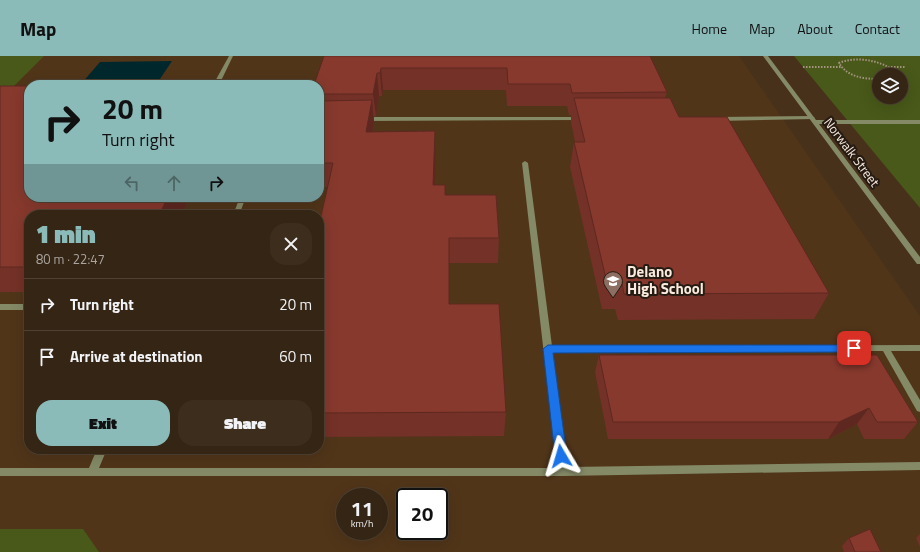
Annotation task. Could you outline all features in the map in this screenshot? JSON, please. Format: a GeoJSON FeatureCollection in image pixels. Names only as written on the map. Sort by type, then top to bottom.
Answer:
{"type":"FeatureCollection","features":[{"type":"Feature","properties":{"kind":"street"},"geometry":{"type":"LineString","coordinates":[[218,80],[230,57],[236,56]]}},
{"type":"Feature","properties":{"kind":"street","name":"Norwalk Street"},"geometry":{"type":"LineString","coordinates":[[765,56],[920,262]]}},
{"type":"Feature","properties":{"kind":"street"},"geometry":{"type":"LineString","coordinates":[[359,119],[586,119]]}},
{"type":"Feature","properties":{"kind":"street"},"geometry":{"type":"LineString","coordinates":[[709,119],[920,122]]}},
{"type":"Feature","properties":{"kind":"street"},"geometry":{"type":"LineString","coordinates":[[525,163],[563,472]]}},
{"type":"Feature","properties":{"kind":"street"},"geometry":{"type":"LineString","coordinates":[[0,307],[24,307]]}},
{"type":"Feature","properties":{"kind":"street"},"geometry":{"type":"LineString","coordinates":[[885,348],[920,408]]}},
{"type":"Feature","properties":{"kind":"street"},"geometry":{"type":"LineString","coordinates":[[548,349],[920,348]]}},
{"type":"Feature","properties":{"kind":"street"},"geometry":{"type":"LineString","coordinates":[[92,472],[100,454]]}},
{"type":"Feature","properties":{"kind":"street"},"geometry":{"type":"LineString","coordinates":[[0,472],[563,472],[920,466]]}},
{"type":"Feature","properties":{"kind":"path"},"geometry":{"type":"LineString","coordinates":[[841,67],[839,63],[840,60],[851,56],[877,60],[891,67],[905,67]]}},
{"type":"Feature","properties":{"kind":"path"},"geometry":{"type":"LineString","coordinates":[[803,67],[841,67],[859,76],[872,77]]}},
{"type":"Feature","properties":{"kind":"shaded area","name":"Delano High School"},"geometry":{"type":"Polygon","coordinates":[[[0,56],[739,56],[920,316],[920,552],[0,552],[0,56]]]}},
{"type":"Feature","properties":{"kind":"green space"},"geometry":{"type":"Polygon","coordinates":[[[0,56],[44,56],[10,90],[0,90],[0,56]]]}},
{"type":"Feature","properties":{"kind":"green space"},"geometry":{"type":"Polygon","coordinates":[[[794,56],[920,56],[920,208],[794,56]]]}},
{"type":"Feature","properties":{"kind":"green space"},"geometry":{"type":"Polygon","coordinates":[[[0,529],[83,529],[99,552],[0,552],[0,529]]]}},
{"type":"Feature","properties":{"kind":"water"},"geometry":{"type":"Polygon","coordinates":[[[172,61],[159,80],[84,80],[100,62],[172,61]]]}},
{"type":"Feature","properties":{"kind":"building"},"geometry":{"type":"Polygon","coordinates":[[[324,56],[650,56],[667,92],[572,93],[570,84],[508,84],[507,68],[381,68],[380,73],[377,73],[373,94],[324,94],[324,80],[316,80],[324,56]]]}},
{"type":"Feature","properties":{"kind":"building"},"geometry":{"type":"Polygon","coordinates":[[[0,86],[24,86],[24,202],[166,202],[162,210],[24,210],[24,267],[0,267],[0,86]]]}},
{"type":"Feature","properties":{"kind":"building"},"geometry":{"type":"Polygon","coordinates":[[[574,98],[670,98],[679,117],[727,117],[829,293],[624,294],[622,283],[607,283],[574,142],[585,142],[574,98]]]}},
{"type":"Feature","properties":{"kind":"building"},"geometry":{"type":"Polygon","coordinates":[[[372,100],[366,132],[435,131],[433,185],[445,185],[445,195],[496,195],[499,238],[449,238],[449,304],[499,304],[506,412],[324,413],[324,210],[322,210],[333,163],[324,163],[324,101],[372,100]]]}},
{"type":"Feature","properties":{"kind":"building"},"geometry":{"type":"Polygon","coordinates":[[[599,355],[877,355],[918,422],[877,422],[869,408],[839,422],[613,422],[599,355]]]}},
{"type":"Feature","properties":{"kind":"building"},"geometry":{"type":"Polygon","coordinates":[[[870,529],[881,552],[855,552],[849,538],[870,529]]]}},
{"type":"Feature","properties":{"kind":"place","name":"Delano High School"},"geometry":{"type":"Point","coordinates":[613,298]}},
{"type":"Feature","properties":{"kind":"route"},"geometry":{"type":"LineString","coordinates":[[561,456],[548,349],[854,348]]}}]}
